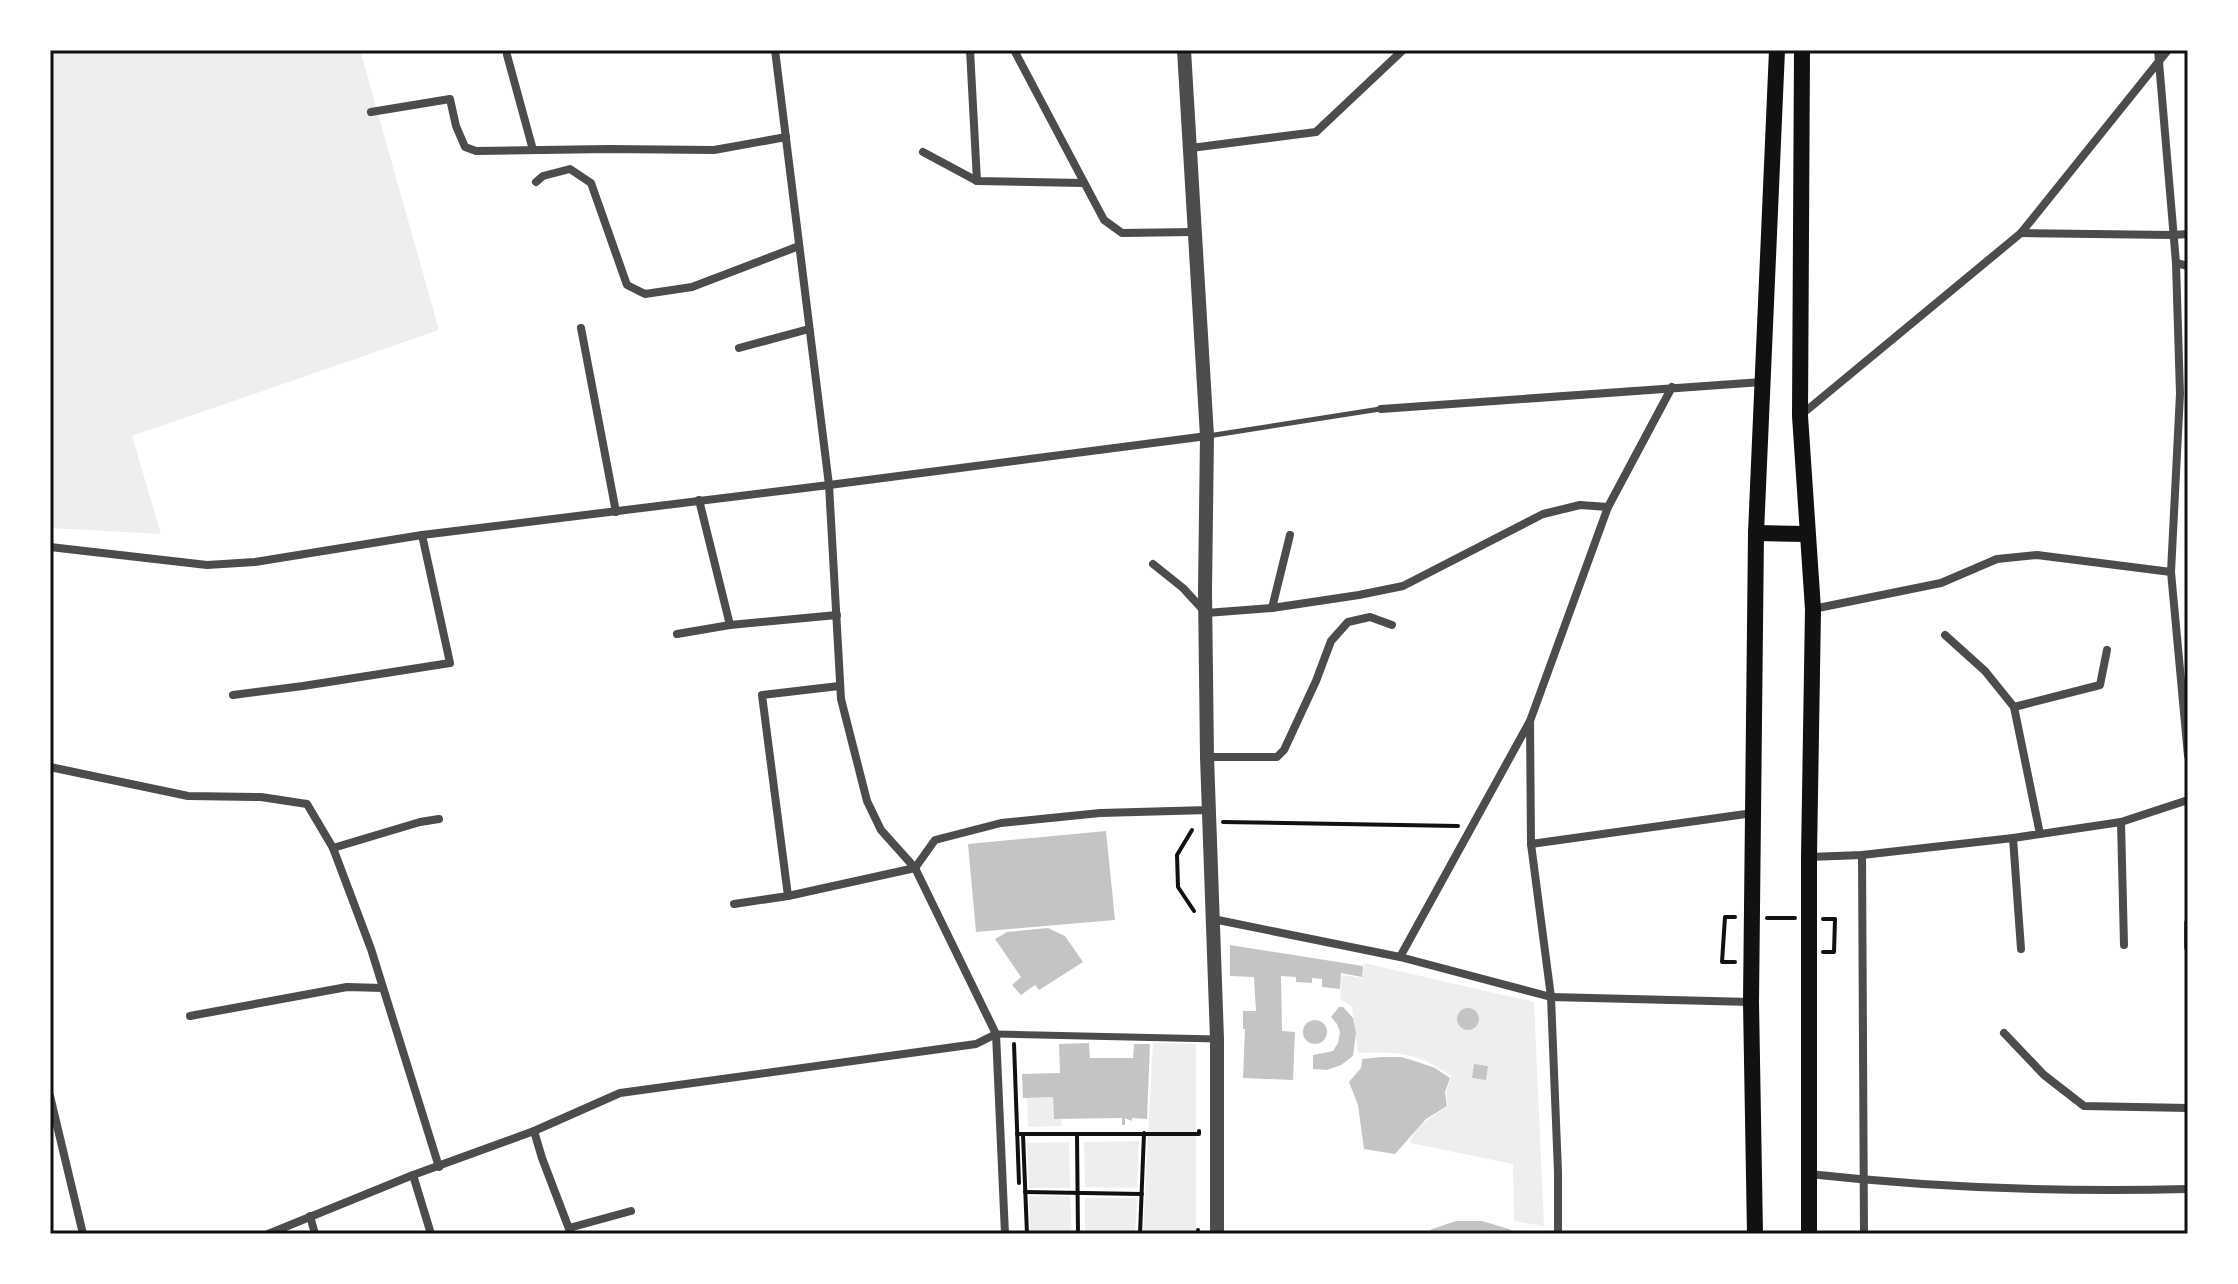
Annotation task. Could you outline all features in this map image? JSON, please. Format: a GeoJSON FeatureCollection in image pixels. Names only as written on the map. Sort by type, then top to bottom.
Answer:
{"type":"FeatureCollection","features":[{"type":"Feature","properties":{"kind":"main road"},"geometry":{"type":"LineString","coordinates":[[1755,1234],[1751,1002],[1756,533],[1777,50]]}},
{"type":"Feature","properties":{"kind":"main road"},"geometry":{"type":"LineString","coordinates":[[1802,50],[1800,416],[1813,609],[1809,857],[1809,1234]]}},
{"type":"Feature","properties":{"kind":"main road"},"geometry":{"type":"LineString","coordinates":[[1756,533],[1807,534]]}},
{"type":"Feature","properties":{"kind":"street"},"geometry":{"type":"LineString","coordinates":[[775,50],[829,485],[839,686],[867,801],[881,830],[915,868],[996,1034],[1005,1234]]}},
{"type":"Feature","properties":{"kind":"street"},"geometry":{"type":"LineString","coordinates":[[970,50],[977,181]]}},
{"type":"Feature","properties":{"kind":"street"},"geometry":{"type":"LineString","coordinates":[[1014,50],[1104,220],[1122,233],[1194,232]]}},
{"type":"Feature","properties":{"kind":"street"},"geometry":{"type":"LineString","coordinates":[[1184,50],[1207,436],[1207,757],[1217,1039],[1217,1234]]}},
{"type":"Feature","properties":{"kind":"street"},"geometry":{"type":"LineString","coordinates":[[1191,148],[1316,132],[1403,50]]}},
{"type":"Feature","properties":{"kind":"street"},"geometry":{"type":"LineString","coordinates":[[2158,50],[2176,263],[2180,394],[2171,572],[2188,756]]}},
{"type":"Feature","properties":{"kind":"street"},"geometry":{"type":"LineString","coordinates":[[1800,416],[2021,233],[2168,50]]}},
{"type":"Feature","properties":{"kind":"street"},"geometry":{"type":"LineString","coordinates":[[507,55],[533,150]]}},
{"type":"Feature","properties":{"kind":"street"},"geometry":{"type":"LineString","coordinates":[[371,112],[450,99],[465,147],[476,151],[714,150],[786,137]]}},
{"type":"Feature","properties":{"kind":"street"},"geometry":{"type":"LineString","coordinates":[[923,152],[977,181],[1083,183]]}},
{"type":"Feature","properties":{"kind":"street"},"geometry":{"type":"LineString","coordinates":[[536,182],[543,176],[570,169],[591,183],[627,285],[645,294],[692,287],[799,246]]}},
{"type":"Feature","properties":{"kind":"street"},"geometry":{"type":"LineString","coordinates":[[2021,233],[2188,234]]}},
{"type":"Feature","properties":{"kind":"street"},"geometry":{"type":"LineString","coordinates":[[2176,263],[2188,266]]}},
{"type":"Feature","properties":{"kind":"street"},"geometry":{"type":"LineString","coordinates":[[581,328],[616,512]]}},
{"type":"Feature","properties":{"kind":"street"},"geometry":{"type":"LineString","coordinates":[[739,348],[809,329]]}},
{"type":"Feature","properties":{"kind":"street"},"geometry":{"type":"LineString","coordinates":[[1381,409],[1762,382]]}},
{"type":"Feature","properties":{"kind":"street"},"geometry":{"type":"LineString","coordinates":[[1400,957],[1530,721],[1608,507],[1672,387]]}},
{"type":"Feature","properties":{"kind":"street"},"geometry":{"type":"LineString","coordinates":[[50,547],[207,565],[255,562],[422,535],[1207,436]]}},
{"type":"Feature","properties":{"kind":"street"},"geometry":{"type":"LineString","coordinates":[[699,500],[730,625]]}},
{"type":"Feature","properties":{"kind":"street"},"geometry":{"type":"LineString","coordinates":[[1206,613],[1272,608],[1403,586],[1543,514],[1580,505],[1608,507]]}},
{"type":"Feature","properties":{"kind":"street"},"geometry":{"type":"LineString","coordinates":[[233,695],[450,663],[422,535]]}},
{"type":"Feature","properties":{"kind":"street"},"geometry":{"type":"LineString","coordinates":[[1272,608],[1290,535]]}},
{"type":"Feature","properties":{"kind":"street"},"geometry":{"type":"LineString","coordinates":[[1813,609],[1941,583],[1997,559],[2037,555],[2171,572]]}},
{"type":"Feature","properties":{"kind":"street"},"geometry":{"type":"LineString","coordinates":[[1153,564],[1183,588],[1206,613]]}},
{"type":"Feature","properties":{"kind":"street"},"geometry":{"type":"LineString","coordinates":[[677,634],[730,625],[837,615]]}},
{"type":"Feature","properties":{"kind":"street"},"geometry":{"type":"LineString","coordinates":[[1207,757],[1277,757],[1284,750],[1331,641],[1348,622],[1370,617],[1392,625]]}},
{"type":"Feature","properties":{"kind":"street"},"geometry":{"type":"LineString","coordinates":[[1945,635],[1985,671],[2014,707],[2040,834]]}},
{"type":"Feature","properties":{"kind":"street"},"geometry":{"type":"LineString","coordinates":[[2014,707],[2100,685],[2107,650]]}},
{"type":"Feature","properties":{"kind":"street"},"geometry":{"type":"LineString","coordinates":[[788,896],[762,695],[839,686]]}},
{"type":"Feature","properties":{"kind":"street"},"geometry":{"type":"LineString","coordinates":[[1530,721],[1531,844],[1551,997],[1558,1234]]}},
{"type":"Feature","properties":{"kind":"street"},"geometry":{"type":"LineString","coordinates":[[50,767],[188,796],[261,797],[307,804],[333,848],[371,949],[439,1167]]}},
{"type":"Feature","properties":{"kind":"street"},"geometry":{"type":"LineString","coordinates":[[1809,857],[1862,855],[2121,822],[2188,800]]}},
{"type":"Feature","properties":{"kind":"street"},"geometry":{"type":"LineString","coordinates":[[734,904],[788,896],[915,868],[935,840],[1001,823],[1100,813],[1209,816]]}},
{"type":"Feature","properties":{"kind":"street"},"geometry":{"type":"LineString","coordinates":[[1531,844],[1753,813]]}},
{"type":"Feature","properties":{"kind":"street"},"geometry":{"type":"LineString","coordinates":[[333,848],[439,819]]}},
{"type":"Feature","properties":{"kind":"street"},"geometry":{"type":"LineString","coordinates":[[2121,822],[2124,945]]}},
{"type":"Feature","properties":{"kind":"street"},"geometry":{"type":"LineString","coordinates":[[2013,838],[2021,949]]}},
{"type":"Feature","properties":{"kind":"street"},"geometry":{"type":"LineString","coordinates":[[1862,855],[1864,1234]]}},
{"type":"Feature","properties":{"kind":"street"},"geometry":{"type":"LineString","coordinates":[[1213,919],[1400,957],[1551,997],[1751,1002]]}},
{"type":"Feature","properties":{"kind":"street"},"geometry":{"type":"LineString","coordinates":[[2188,923],[2188,947]]}},
{"type":"Feature","properties":{"kind":"street"},"geometry":{"type":"LineString","coordinates":[[190,1016],[347,987],[383,988]]}},
{"type":"Feature","properties":{"kind":"street"},"geometry":{"type":"LineString","coordinates":[[2004,1033],[2044,1075],[2084,1106],[2188,1108]]}},
{"type":"Feature","properties":{"kind":"street"},"geometry":{"type":"LineString","coordinates":[[268,1234],[413,1175],[534,1131],[620,1093],[976,1044],[996,1034],[1217,1039]]}},
{"type":"Feature","properties":{"kind":"street"},"geometry":{"type":"LineString","coordinates":[[50,1096],[51,1112],[83,1234]]}},
{"type":"Feature","properties":{"kind":"street"},"geometry":{"type":"LineString","coordinates":[[534,1131],[570,1231],[631,1211]]}},
{"type":"Feature","properties":{"kind":"street"},"geometry":{"type":"LineString","coordinates":[[1809,1174],[1864,1180],[2087,1191],[2188,1189]]}},
{"type":"Feature","properties":{"kind":"street"},"geometry":{"type":"LineString","coordinates":[[413,1175],[431,1234]]}},
{"type":"Feature","properties":{"kind":"street"},"geometry":{"type":"LineString","coordinates":[[310,1216],[315,1234]]}},
{"type":"Feature","properties":{"kind":"lane"},"geometry":{"type":"LineString","coordinates":[[1207,436],[1381,409]]}},
{"type":"Feature","properties":{"kind":"path"},"geometry":{"type":"LineString","coordinates":[[1209,816],[1472,826]]}},
{"type":"Feature","properties":{"kind":"path"},"geometry":{"type":"LineString","coordinates":[[1192,823],[1192,832],[1177,855],[1178,887],[1193,907],[1196,918]]}},
{"type":"Feature","properties":{"kind":"path"},"geometry":{"type":"LineString","coordinates":[[1722,962],[1725,917],[1741,917]]}},
{"type":"Feature","properties":{"kind":"path"},"geometry":{"type":"LineString","coordinates":[[1756,918],[1804,919]]}},
{"type":"Feature","properties":{"kind":"path"},"geometry":{"type":"LineString","coordinates":[[1820,919],[1835,919],[1834,952]]}},
{"type":"Feature","properties":{"kind":"path"},"geometry":{"type":"LineString","coordinates":[[1014,1034],[1027,1234]]}},
{"type":"Feature","properties":{"kind":"path"},"geometry":{"type":"LineString","coordinates":[[1020,1134],[1199,1134],[1199,1119]]}},
{"type":"Feature","properties":{"kind":"path"},"geometry":{"type":"LineString","coordinates":[[1144,1133],[1143,1234],[1198,1234],[1199,1220]]}},
{"type":"Feature","properties":{"kind":"path"},"geometry":{"type":"LineString","coordinates":[[1020,1134],[1020,1234]]}},
{"type":"Feature","properties":{"kind":"path"},"geometry":{"type":"LineString","coordinates":[[1077,1134],[1078,1234]]}},
{"type":"Feature","properties":{"kind":"path"},"geometry":{"type":"LineString","coordinates":[[1025,1192],[1142,1194]]}},
{"type":"Feature","properties":{"kind":"shaded area"},"geometry":{"type":"Polygon","coordinates":[[[50,50],[360,50],[439,330],[132,436],[161,534],[50,528],[50,50]]]}},
{"type":"Feature","properties":{"kind":"shaded area"},"geometry":{"type":"Polygon","coordinates":[[[1364,963],[1534,1002],[1544,1226],[1514,1221],[1513,1164],[1410,1143],[1420,1126],[1448,1106],[1446,1092],[1451,1076],[1429,1062],[1407,1055],[1358,1053],[1352,1007],[1340,999],[1342,975],[1362,978],[1364,963]]]}},
{"type":"Feature","properties":{"kind":"shaded area"},"geometry":{"type":"Polygon","coordinates":[[[1153,1043],[1196,1044],[1196,1232],[1143,1231],[1153,1043]]]}},
{"type":"Feature","properties":{"kind":"shaded area"},"geometry":{"type":"Polygon","coordinates":[[[1053,1097],[1054,1118],[1061,1118],[1062,1126],[1028,1127],[1027,1098],[1053,1097]]]}},
{"type":"Feature","properties":{"kind":"shaded area"},"geometry":{"type":"Polygon","coordinates":[[[1139,1141],[1137,1188],[1085,1187],[1084,1142],[1139,1141]]]}},
{"type":"Feature","properties":{"kind":"shaded area"},"geometry":{"type":"Polygon","coordinates":[[[1069,1142],[1070,1188],[1029,1188],[1027,1143],[1069,1142]]]}},
{"type":"Feature","properties":{"kind":"shaded area"},"geometry":{"type":"Polygon","coordinates":[[[1029,1196],[1070,1196],[1072,1234],[1030,1234],[1029,1196]]]}},
{"type":"Feature","properties":{"kind":"shaded area"},"geometry":{"type":"Polygon","coordinates":[[[1085,1198],[1137,1198],[1135,1234],[1085,1234],[1085,1198]]]}},
{"type":"Feature","properties":{"kind":"building"},"geometry":{"type":"Polygon","coordinates":[[[1106,831],[1115,920],[976,932],[968,844],[1106,831]]]}},
{"type":"Feature","properties":{"kind":"building"},"geometry":{"type":"Polygon","coordinates":[[[1048,928],[1065,936],[1083,962],[1039,990],[1035,985],[1021,995],[1012,985],[1021,977],[995,939],[1007,932],[1048,928]]]}},
{"type":"Feature","properties":{"kind":"building"},"geometry":{"type":"Polygon","coordinates":[[[1230,945],[1363,966],[1362,977],[1341,973],[1340,989],[1322,987],[1322,979],[1312,978],[1312,983],[1296,982],[1296,977],[1281,976],[1282,1031],[1295,1032],[1293,1080],[1243,1078],[1243,1011],[1256,1011],[1254,977],[1230,976],[1230,945]]]}},
{"type":"Feature","properties":{"kind":"building"},"geometry":{"type":"Polygon","coordinates":[[[1339,1007],[1343,1007],[1353,1018],[1356,1033],[1353,1056],[1327,1070],[1313,1069],[1313,1055],[1333,1051],[1338,1043],[1340,1032],[1331,1017],[1339,1007]]]}},
{"type":"Feature","properties":{"kind":"building"},"geometry":{"type":"Polygon","coordinates":[[[1468,1008],[1476,1011],[1479,1019],[1476,1027],[1468,1030],[1460,1027],[1457,1019],[1460,1011],[1468,1008]]]}},
{"type":"Feature","properties":{"kind":"building"},"geometry":{"type":"Polygon","coordinates":[[[1315,1020],[1324,1023],[1327,1032],[1324,1041],[1315,1044],[1306,1041],[1303,1032],[1306,1023],[1315,1020]]]}},
{"type":"Feature","properties":{"kind":"building"},"geometry":{"type":"Polygon","coordinates":[[[1089,1043],[1090,1058],[1133,1058],[1134,1044],[1150,1044],[1147,1119],[1132,1118],[1132,1121],[1125,1118],[1125,1125],[1122,1125],[1122,1118],[1054,1119],[1053,1097],[1023,1098],[1022,1074],[1060,1073],[1059,1044],[1089,1043]]]}},
{"type":"Feature","properties":{"kind":"building"},"geometry":{"type":"Polygon","coordinates":[[[1401,1057],[1418,1062],[1450,1078],[1445,1092],[1447,1106],[1426,1119],[1395,1154],[1364,1149],[1358,1105],[1349,1082],[1361,1068],[1362,1059],[1401,1057]]]}},
{"type":"Feature","properties":{"kind":"building"},"geometry":{"type":"Polygon","coordinates":[[[1474,1064],[1488,1066],[1486,1080],[1472,1078],[1474,1064]]]}},
{"type":"Feature","properties":{"kind":"building"},"geometry":{"type":"Polygon","coordinates":[[[1456,1221],[1482,1221],[1509,1229],[1515,1234],[1426,1234],[1456,1221]]]}}]}
